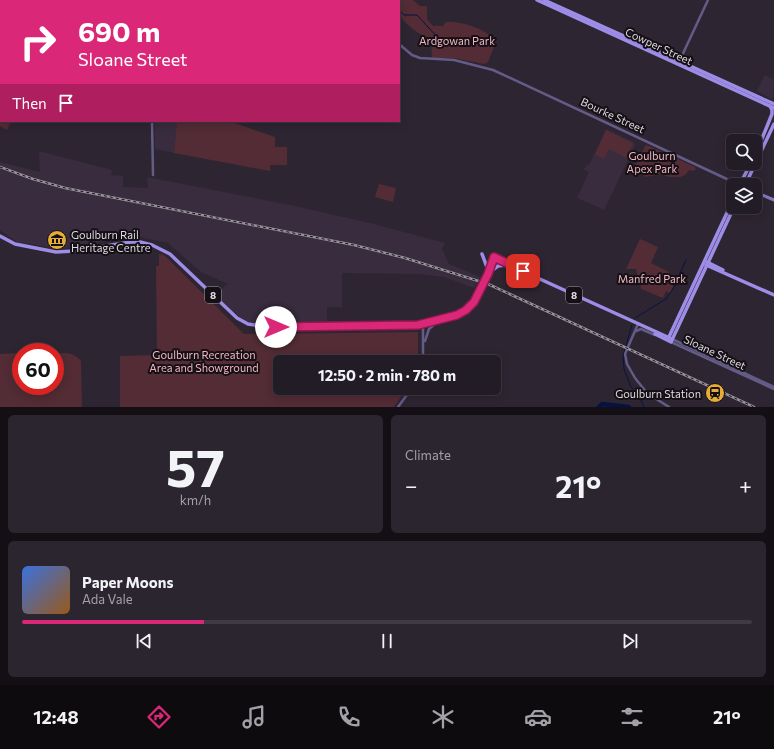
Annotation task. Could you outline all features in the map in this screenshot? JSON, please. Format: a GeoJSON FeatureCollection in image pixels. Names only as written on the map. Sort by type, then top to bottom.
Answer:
{"type":"FeatureCollection","features":[{"type":"Feature","properties":{"kind":"main road","name":"Cowper Street"},"geometry":{"type":"LineString","coordinates":[[537,0],[771,104],[774,108]]}},
{"type":"Feature","properties":{"kind":"main road","name":"Cowper Street"},"geometry":{"type":"LineString","coordinates":[[544,0],[679,63]]}},
{"type":"Feature","properties":{"kind":"main road"},"geometry":{"type":"LineString","coordinates":[[762,138],[772,113],[771,104]]}},
{"type":"Feature","properties":{"kind":"main road"},"geometry":{"type":"LineString","coordinates":[[762,140],[774,115]]}},
{"type":"Feature","properties":{"kind":"main road"},"geometry":{"type":"LineString","coordinates":[[749,178],[774,125]]}},
{"type":"Feature","properties":{"kind":"main road"},"geometry":{"type":"LineString","coordinates":[[762,195],[774,200]]}},
{"type":"Feature","properties":{"kind":"main road"},"geometry":{"type":"LineString","coordinates":[[670,340],[727,214]]}},
{"type":"Feature","properties":{"kind":"main road"},"geometry":{"type":"LineString","coordinates":[[705,263],[730,214]]}},
{"type":"Feature","properties":{"kind":"main road","name":"8"},"geometry":{"type":"LineString","coordinates":[[0,236],[15,244],[56,252],[74,252],[131,242],[140,242],[152,245],[165,250],[177,260],[237,318],[254,326],[424,324],[457,315],[466,310],[474,302],[489,272]]}},
{"type":"Feature","properties":{"kind":"main road"},"geometry":{"type":"LineString","coordinates":[[482,254],[487,263],[489,272],[498,266],[508,265]]}},
{"type":"Feature","properties":{"kind":"main road","name":"Sloane Street"},"geometry":{"type":"LineString","coordinates":[[489,272],[495,258],[670,340]]}},
{"type":"Feature","properties":{"kind":"main road"},"geometry":{"type":"LineString","coordinates":[[705,263],[774,294]]}},
{"type":"Feature","properties":{"kind":"main road","name":"Sloane Street"},"geometry":{"type":"LineString","coordinates":[[649,330],[660,337],[670,340]]}},
{"type":"Feature","properties":{"kind":"street"},"geometry":{"type":"LineString","coordinates":[[679,63],[708,0]]}},
{"type":"Feature","properties":{"kind":"street","name":"Bourke Street"},"geometry":{"type":"LineString","coordinates":[[400,45],[420,58],[454,60],[488,69],[566,103],[726,178]]}},
{"type":"Feature","properties":{"kind":"street"},"geometry":{"type":"LineString","coordinates":[[152,122],[153,175]]}},
{"type":"Feature","properties":{"kind":"street"},"geometry":{"type":"LineString","coordinates":[[424,347],[429,329],[438,320]]}},
{"type":"Feature","properties":{"kind":"street"},"geometry":{"type":"LineString","coordinates":[[423,355],[424,324]]}},
{"type":"Feature","properties":{"kind":"street"},"geometry":{"type":"LineString","coordinates":[[638,324],[625,354],[628,366],[646,393],[669,407]]}},
{"type":"Feature","properties":{"kind":"street"},"geometry":{"type":"LineString","coordinates":[[635,331],[642,329],[660,337]]}},
{"type":"Feature","properties":{"kind":"street","name":"Sloane Street"},"geometry":{"type":"LineString","coordinates":[[670,340],[774,388]]}},
{"type":"Feature","properties":{"kind":"street"},"geometry":{"type":"LineString","coordinates":[[398,407],[407,395]]}},
{"type":"Feature","properties":{"kind":"shaded area"},"geometry":{"type":"Polygon","coordinates":[[[765,75],[774,80],[773,100],[757,91],[765,75]]]}},
{"type":"Feature","properties":{"kind":"shaded area"},"geometry":{"type":"Polygon","coordinates":[[[155,122],[177,122],[174,153],[155,149],[155,122]]]}},
{"type":"Feature","properties":{"kind":"shaded area"},"geometry":{"type":"Polygon","coordinates":[[[606,129],[634,142],[635,145],[604,210],[577,198],[589,172],[583,169],[590,163],[606,129]]]}},
{"type":"Feature","properties":{"kind":"shaded area"},"geometry":{"type":"Polygon","coordinates":[[[39,151],[112,170],[111,175],[123,176],[123,187],[148,188],[147,177],[295,206],[374,224],[445,243],[442,249],[449,264],[480,277],[474,288],[444,277],[419,274],[342,273],[342,307],[327,307],[327,324],[267,325],[252,323],[241,318],[214,294],[228,284],[201,272],[168,243],[136,236],[59,249],[17,242],[0,230],[0,162],[40,172],[39,151]]]}},
{"type":"Feature","properties":{"kind":"green space","name":"Ardgowan Park"},"geometry":{"type":"Polygon","coordinates":[[[400,0],[413,0],[420,6],[427,6],[427,19],[433,26],[443,26],[446,22],[466,24],[480,29],[492,37],[496,42],[488,62],[484,64],[453,58],[432,58],[431,41],[401,18],[400,0]]]}},
{"type":"Feature","properties":{"kind":"green space"},"geometry":{"type":"Polygon","coordinates":[[[0,122],[11,122],[7,130],[0,126],[0,122]]]}},
{"type":"Feature","properties":{"kind":"green space"},"geometry":{"type":"Polygon","coordinates":[[[177,122],[232,122],[275,137],[275,147],[287,147],[287,165],[270,165],[270,171],[174,153],[177,122]]]}},
{"type":"Feature","properties":{"kind":"green space"},"geometry":{"type":"Polygon","coordinates":[[[606,130],[633,144],[626,158],[609,149],[604,159],[595,155],[606,130]]]}},
{"type":"Feature","properties":{"kind":"green space","name":"Goulburn Apex Park"},"geometry":{"type":"Polygon","coordinates":[[[647,145],[695,167],[696,169],[694,171],[689,170],[685,175],[680,177],[669,177],[661,174],[646,177],[634,169],[645,146],[647,145]]]}},
{"type":"Feature","properties":{"kind":"green space"},"geometry":{"type":"Polygon","coordinates":[[[379,184],[396,188],[393,202],[375,197],[379,184]]]}},
{"type":"Feature","properties":{"kind":"green space","name":"Manfred Park"},"geometry":{"type":"Polygon","coordinates":[[[640,239],[658,247],[651,263],[669,272],[665,282],[674,286],[670,293],[666,291],[663,298],[641,289],[636,269],[626,269],[640,239]]]}},
{"type":"Feature","properties":{"kind":"green space","name":"Goulburn Recreation Area and Showground"},"geometry":{"type":"Polygon","coordinates":[[[159,254],[164,255],[244,334],[418,332],[418,355],[273,355],[273,395],[402,395],[394,407],[120,407],[120,356],[157,355],[156,266],[159,266],[159,254]]]}},
{"type":"Feature","properties":{"kind":"green space"},"geometry":{"type":"Polygon","coordinates":[[[12,353],[12,395],[64,395],[64,353],[75,356],[81,361],[82,407],[0,407],[0,354],[12,353]]]}},
{"type":"Feature","properties":{"kind":"waterway"},"geometry":{"type":"LineString","coordinates":[[400,11],[404,15],[417,15],[439,39],[451,39]]}},
{"type":"Feature","properties":{"kind":"waterway"},"geometry":{"type":"LineString","coordinates":[[635,318],[666,299],[674,287],[686,260]]}},
{"type":"Feature","properties":{"kind":"waterway"},"geometry":{"type":"LineString","coordinates":[[632,325],[623,356],[624,369],[631,387],[638,394],[644,407]]}},
{"type":"Feature","properties":{"kind":"waterway"},"geometry":{"type":"LineString","coordinates":[[599,407],[602,404],[629,407]]}},
{"type":"Feature","properties":{"kind":"railway"},"geometry":{"type":"LineString","coordinates":[[0,167],[33,179],[65,188],[354,245],[405,258],[488,284],[754,407]]}},
{"type":"Feature","properties":{"kind":"place","name":"Goulburn Rail Heritage Centre"},"geometry":{"type":"Point","coordinates":[57,240]}},
{"type":"Feature","properties":{"kind":"place","name":"Goulburn Station"},"geometry":{"type":"Point","coordinates":[715,393]}},
{"type":"Feature","properties":{"kind":"route"},"geometry":{"type":"LineString","coordinates":[[276,327],[424,324],[457,315],[471,307],[478,296],[494,257],[523,271]]}}]}
